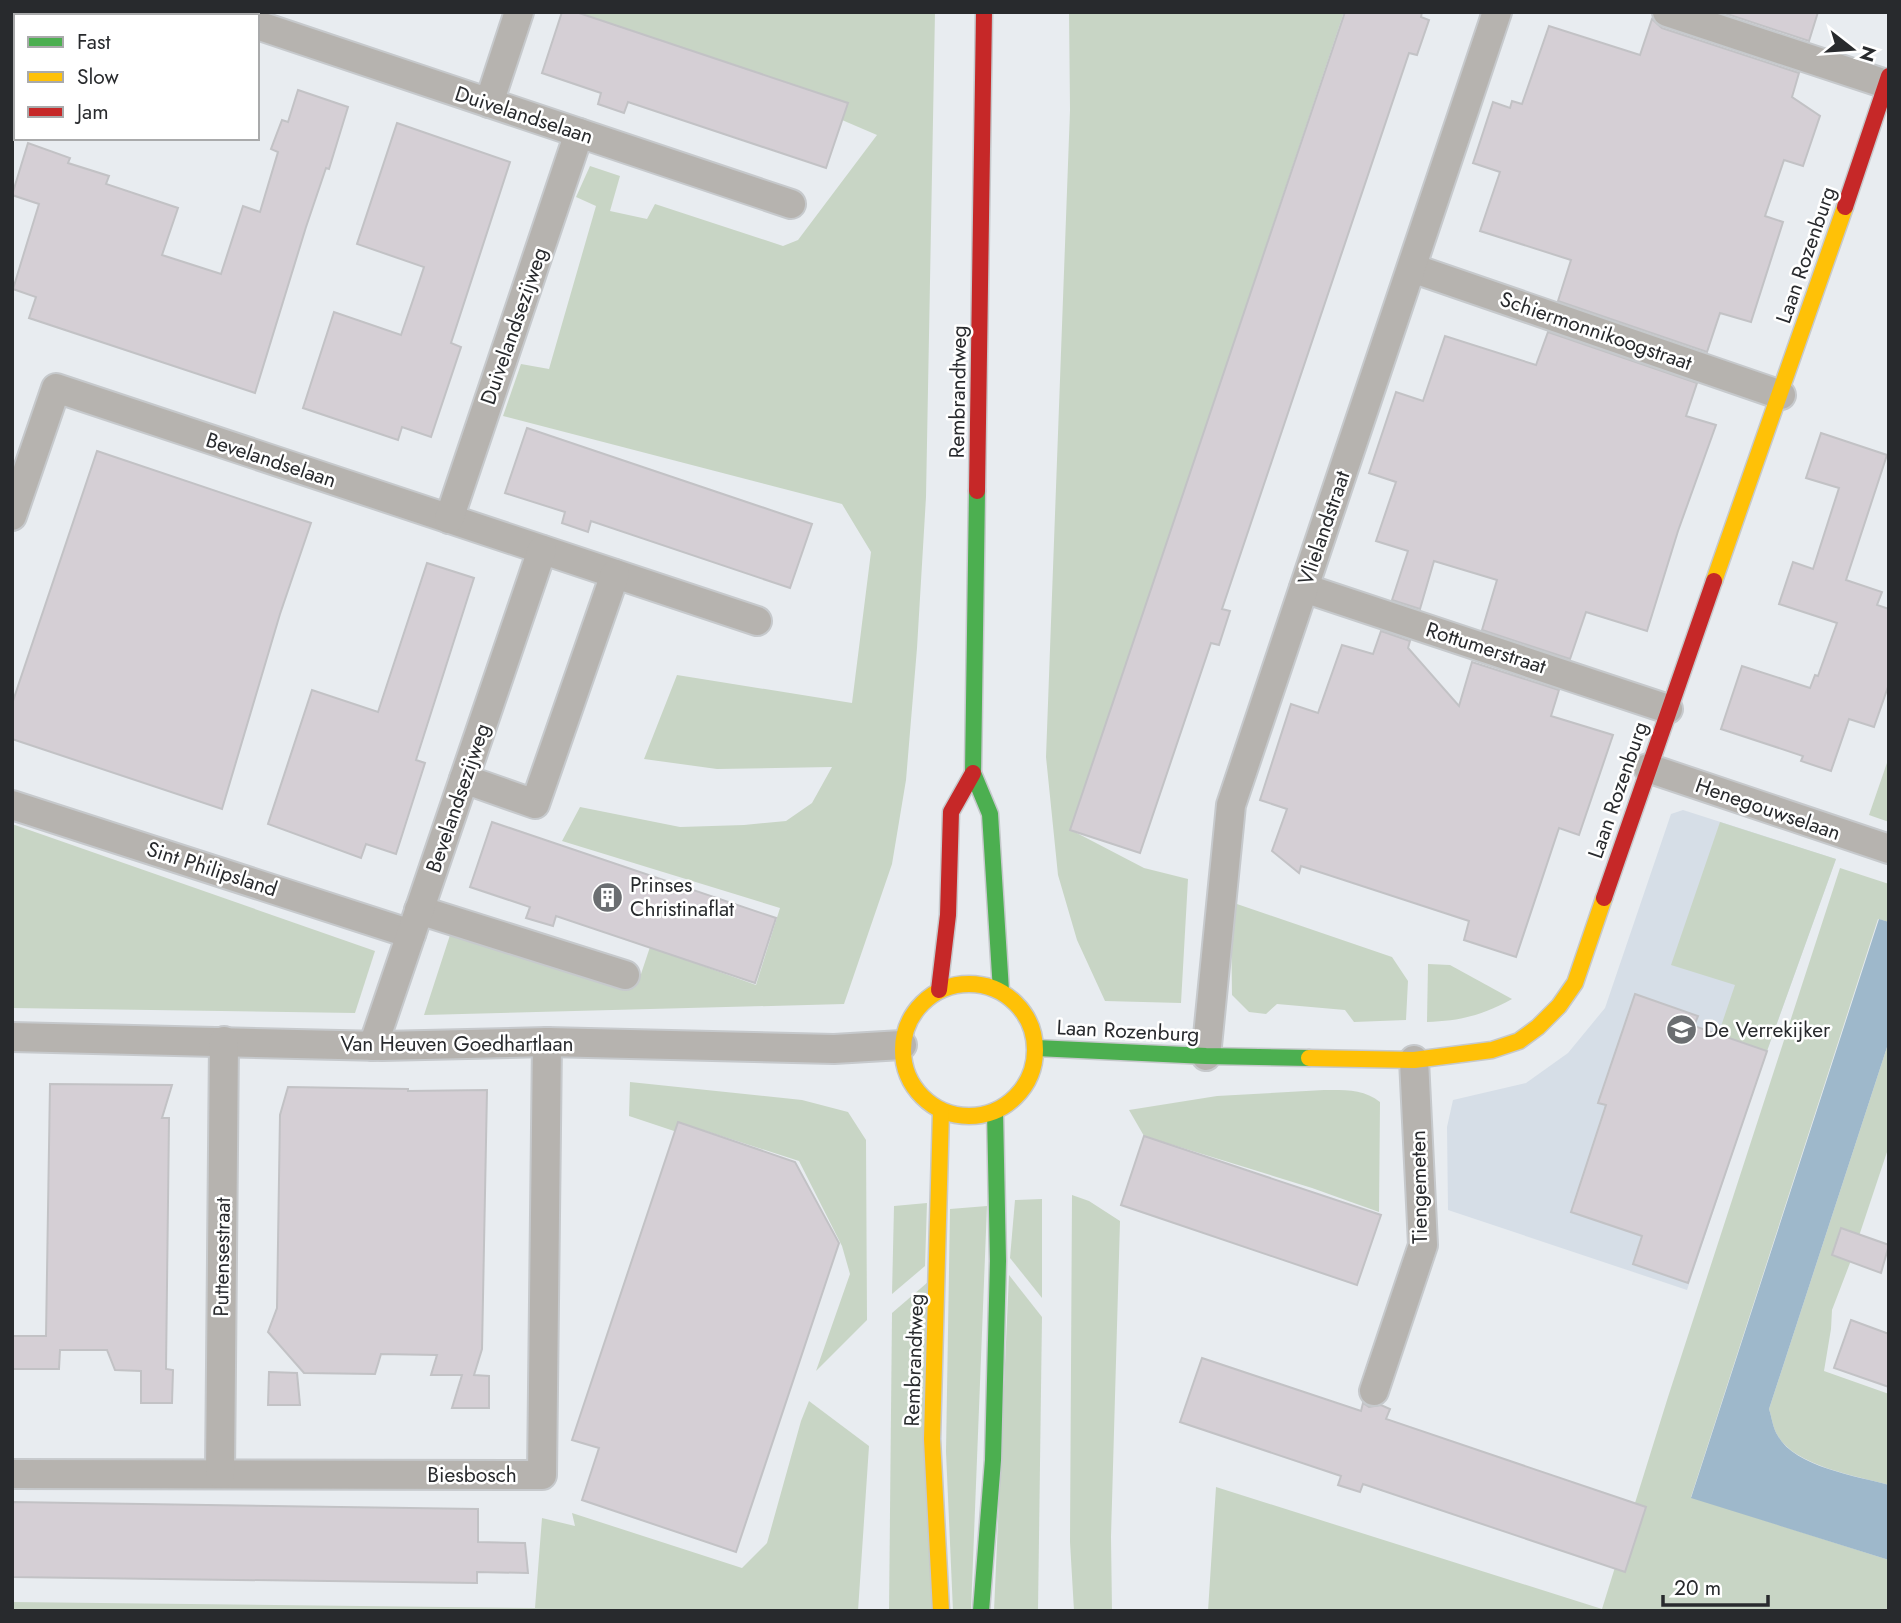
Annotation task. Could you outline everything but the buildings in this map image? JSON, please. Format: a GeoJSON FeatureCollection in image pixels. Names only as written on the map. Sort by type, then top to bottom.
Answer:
{"type":"FeatureCollection","features":[{"type":"Feature","properties":{"kind":"street"},"geometry":{"type":"LineString","coordinates":[[489,103],[519,12]]}},
{"type":"Feature","properties":{"kind":"street","name":"Rembrandtweg"},"geometry":{"type":"LineString","coordinates":[[984,12],[973,773],[990,814],[1001,991]]}},
{"type":"Feature","properties":{"kind":"street","name":"Vlielandstraat"},"geometry":{"type":"LineString","coordinates":[[1206,1056],[1231,805],[1497,12]]}},
{"type":"Feature","properties":{"kind":"street"},"geometry":{"type":"LineString","coordinates":[[1667,12],[1888,80]]}},
{"type":"Feature","properties":{"kind":"street","name":"Duivelandselaan"},"geometry":{"type":"LineString","coordinates":[[259,26],[791,204]]}},
{"type":"Feature","properties":{"kind":"street","name":"Laan Rozenburg"},"geometry":{"type":"LineString","coordinates":[[1036,1048],[1206,1056],[1414,1060],[1492,1050],[1519,1041],[1559,1006],[1575,983],[1668,709],[1781,395],[1878,141],[1888,80]]}},
{"type":"Feature","properties":{"kind":"street","name":"Duivelandsezijweg"},"geometry":{"type":"LineString","coordinates":[[449,519],[579,133]]}},
{"type":"Feature","properties":{"kind":"street","name":"Schiermonnikoogstraat"},"geometry":{"type":"LineString","coordinates":[[1412,268],[1781,395]]}},
{"type":"Feature","properties":{"kind":"street","name":"Bevelandselaan"},"geometry":{"type":"LineString","coordinates":[[12,516],[55,388],[758,621]]}},
{"type":"Feature","properties":{"kind":"street","name":"Bevelandsezijweg"},"geometry":{"type":"LineString","coordinates":[[373,1046],[542,550]]}},
{"type":"Feature","properties":{"kind":"street"},"geometry":{"type":"LineString","coordinates":[[464,779],[534,804],[615,574]]}},
{"type":"Feature","properties":{"kind":"street","name":"Rottumerstraat"},"geometry":{"type":"LineString","coordinates":[[1304,588],[1668,709]]}},
{"type":"Feature","properties":{"kind":"street","name":"Henegouwselaan"},"geometry":{"type":"LineString","coordinates":[[1648,768],[1889,849]]}},
{"type":"Feature","properties":{"kind":"street","name":"Rembrandtweg"},"geometry":{"type":"LineString","coordinates":[[939,990],[948,915],[951,812],[973,773]]}},
{"type":"Feature","properties":{"kind":"street","name":"Sint Philipsland"},"geometry":{"type":"LineString","coordinates":[[12,805],[415,922],[625,975]]}},
{"type":"Feature","properties":{"kind":"street"},"geometry":{"type":"LineString","coordinates":[[959,984],[981,984],[1001,991],[1019,1005],[1031,1025],[1036,1048],[1031,1073],[1017,1096],[995,1111],[977,1116],[958,1116],[941,1111],[919,1094],[905,1071],[902,1045],[908,1022],[921,1004],[939,990],[959,984]]}},
{"type":"Feature","properties":{"kind":"street","name":"Van Heuven Goedhartlaan"},"geometry":{"type":"LineString","coordinates":[[12,1037],[373,1046],[547,1042],[834,1049],[902,1045]]}},
{"type":"Feature","properties":{"kind":"street","name":"Puttensestraat"},"geometry":{"type":"LineString","coordinates":[[220,1474],[224,1041]]}},
{"type":"Feature","properties":{"kind":"street","name":"Biesbosch"},"geometry":{"type":"LineString","coordinates":[[12,1474],[542,1475],[547,1042]]}},
{"type":"Feature","properties":{"kind":"street","name":"Tiengemeten"},"geometry":{"type":"LineString","coordinates":[[1374,1391],[1423,1245],[1414,1060]]}},
{"type":"Feature","properties":{"kind":"street","name":"Rembrandtweg"},"geometry":{"type":"LineString","coordinates":[[941,1111],[932,1439],[941,1611]]}},
{"type":"Feature","properties":{"kind":"street"},"geometry":{"type":"LineString","coordinates":[[981,1611],[993,1460],[998,1188],[995,1111]]}},
{"type":"Feature","properties":{"kind":"shaded area","name":"De Verrekijker"},"geometry":{"type":"Polygon","coordinates":[[[1683,810],[1836,859],[1767,1051],[1687,1290],[1448,1210],[1447,1127],[1453,1100],[1526,1083],[1568,1053],[1605,1008],[1671,814],[1683,810]]]}},
{"type":"Feature","properties":{"kind":"green space"},"geometry":{"type":"Polygon","coordinates":[[[576,12],[935,12],[926,497],[906,780],[892,864],[844,1004],[424,1015],[451,932],[569,973],[641,974],[650,947],[756,985],[780,908],[562,841],[580,807],[680,827],[786,821],[812,803],[832,767],[717,769],[644,759],[677,675],[852,703],[871,552],[842,504],[503,416],[521,364],[549,369],[596,206],[576,197],[590,166],[620,176],[610,211],[647,219],[655,204],[783,246],[798,240],[877,135],[842,120],[848,103],[576,12]]]}},
{"type":"Feature","properties":{"kind":"green space"},"geometry":{"type":"Polygon","coordinates":[[[1069,12],[1344,12],[1071,830],[1144,868],[1188,879],[1181,1003],[1105,1001],[1077,940],[1058,875],[1046,757],[1070,110],[1069,12]]]}},
{"type":"Feature","properties":{"kind":"green space"},"geometry":{"type":"Polygon","coordinates":[[[1889,757],[1889,822],[1869,815],[1889,757]]]}},
{"type":"Feature","properties":{"kind":"green space"},"geometry":{"type":"Polygon","coordinates":[[[1720,822],[1836,859],[1767,1051],[1718,1035],[1735,985],[1671,965],[1720,822]]]}},
{"type":"Feature","properties":{"kind":"green space"},"geometry":{"type":"Polygon","coordinates":[[[12,824],[375,951],[355,1013],[12,1008],[12,824]]]}},
{"type":"Feature","properties":{"kind":"green space"},"geometry":{"type":"Polygon","coordinates":[[[1840,868],[1889,884],[1889,922],[1878,919],[1691,1497],[1889,1560],[1889,1611],[1208,1611],[1216,1487],[1602,1609],[1840,868]]]}},
{"type":"Feature","properties":{"kind":"green space"},"geometry":{"type":"Polygon","coordinates":[[[1234,903],[1392,957],[1408,981],[1406,1020],[1354,1022],[1345,1010],[1277,1004],[1266,1014],[1249,1012],[1232,995],[1231,916],[1234,903]]]}},
{"type":"Feature","properties":{"kind":"green space"},"geometry":{"type":"Polygon","coordinates":[[[1428,964],[1450,965],[1512,999],[1471,1016],[1427,1022],[1428,964]]]}},
{"type":"Feature","properties":{"kind":"green space"},"geometry":{"type":"Polygon","coordinates":[[[1889,1041],[1889,1146],[1832,1310],[1824,1371],[1889,1394],[1889,1485],[1828,1468],[1798,1455],[1778,1436],[1769,1409],[1889,1041]]]}},
{"type":"Feature","properties":{"kind":"green space"},"geometry":{"type":"Polygon","coordinates":[[[630,1082],[802,1100],[848,1112],[866,1140],[867,1320],[816,1371],[850,1274],[842,1246],[799,1161],[678,1122],[677,1132],[629,1116],[630,1082]]]}},
{"type":"Feature","properties":{"kind":"green space"},"geometry":{"type":"Polygon","coordinates":[[[1324,1090],[1361,1092],[1380,1102],[1379,1212],[1312,1188],[1144,1136],[1129,1110],[1217,1096],[1324,1090]]]}},
{"type":"Feature","properties":{"kind":"green space"},"geometry":{"type":"Polygon","coordinates":[[[1072,1195],[1089,1201],[1120,1221],[1111,1537],[1112,1611],[1074,1611],[1070,1542],[1072,1195]]]}},
{"type":"Feature","properties":{"kind":"green space"},"geometry":{"type":"Polygon","coordinates":[[[1042,1199],[1042,1298],[1010,1258],[1015,1200],[1042,1199]]]}},
{"type":"Feature","properties":{"kind":"green space"},"geometry":{"type":"Polygon","coordinates":[[[927,1203],[925,1266],[892,1294],[894,1206],[927,1203]]]}},
{"type":"Feature","properties":{"kind":"green space"},"geometry":{"type":"Polygon","coordinates":[[[987,1206],[971,1611],[953,1611],[946,1452],[950,1209],[987,1206]]]}},
{"type":"Feature","properties":{"kind":"green space"},"geometry":{"type":"Polygon","coordinates":[[[1009,1275],[1042,1317],[1038,1611],[994,1611],[1009,1275]]]}},
{"type":"Feature","properties":{"kind":"green space"},"geometry":{"type":"Polygon","coordinates":[[[928,1282],[933,1611],[889,1611],[892,1313],[928,1282]]]}},
{"type":"Feature","properties":{"kind":"green space"},"geometry":{"type":"Polygon","coordinates":[[[809,1401],[869,1446],[858,1611],[12,1611],[12,1602],[535,1608],[542,1518],[575,1526],[572,1513],[742,1568],[767,1543],[809,1401]]]}},
{"type":"Feature","properties":{"kind":"water"},"geometry":{"type":"Polygon","coordinates":[[[1879,919],[1889,922],[1889,1041],[1769,1409],[1778,1436],[1786,1447],[1798,1455],[1828,1469],[1889,1485],[1889,1560],[1691,1498],[1879,919]]]}},
{"type":"Feature","properties":{"kind":"traffic: fast"},"geometry":{"type":"LineString","coordinates":[[977,491],[973,773],[990,814],[1001,991]]}},
{"type":"Feature","properties":{"kind":"traffic: fast"},"geometry":{"type":"LineString","coordinates":[[1036,1048],[1309,1058]]}},
{"type":"Feature","properties":{"kind":"traffic: fast"},"geometry":{"type":"LineString","coordinates":[[981,1611],[993,1460],[998,1261],[995,1111]]}},
{"type":"Feature","properties":{"kind":"traffic: slow"},"geometry":{"type":"LineString","coordinates":[[1714,581],[1845,207]]}},
{"type":"Feature","properties":{"kind":"traffic: slow"},"geometry":{"type":"LineString","coordinates":[[1309,1058],[1414,1060],[1492,1050],[1519,1041],[1559,1006],[1575,983],[1604,898]]}},
{"type":"Feature","properties":{"kind":"traffic: slow"},"geometry":{"type":"LineString","coordinates":[[969,984],[994,989],[1016,1003],[1030,1025],[1035,1050],[1030,1075],[1016,1097],[994,1111],[969,1116],[944,1111],[922,1097],[908,1075],[903,1050],[908,1025],[922,1003],[944,989],[969,984]]}},
{"type":"Feature","properties":{"kind":"traffic: slow"},"geometry":{"type":"LineString","coordinates":[[941,1111],[932,1439],[941,1611]]}},
{"type":"Feature","properties":{"kind":"traffic: jam"},"geometry":{"type":"LineString","coordinates":[[977,491],[984,12]]}},
{"type":"Feature","properties":{"kind":"traffic: jam"},"geometry":{"type":"LineString","coordinates":[[1845,207],[1889,76]]}},
{"type":"Feature","properties":{"kind":"traffic: jam"},"geometry":{"type":"LineString","coordinates":[[1604,898],[1714,581]]}},
{"type":"Feature","properties":{"kind":"traffic: jam"},"geometry":{"type":"LineString","coordinates":[[939,990],[948,915],[951,812],[973,773]]}},
{"type":"Feature","properties":{"kind":"place","name":"Prinses Christinaflat"},"geometry":{"type":"Point","coordinates":[607,897]}},
{"type":"Feature","properties":{"kind":"place","name":"De Verrekijker"},"geometry":{"type":"Point","coordinates":[1681,1030]}}]}
